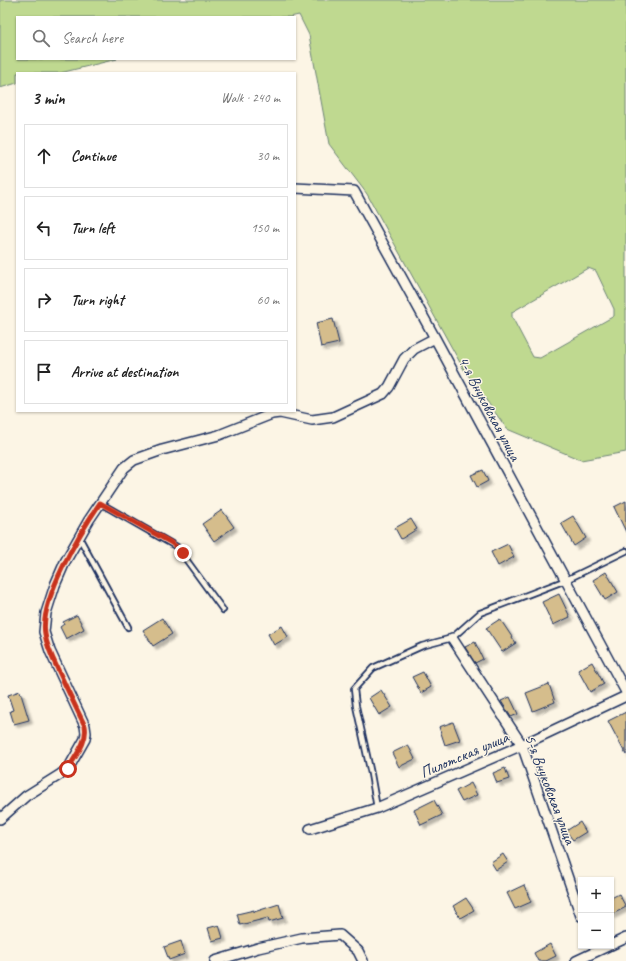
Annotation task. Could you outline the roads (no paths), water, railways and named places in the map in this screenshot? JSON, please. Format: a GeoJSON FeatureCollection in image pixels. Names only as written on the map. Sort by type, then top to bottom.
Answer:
{"type":"FeatureCollection","features":[{"type":"Feature","properties":{"kind":"street","name":"4-я Внуковская улица"},"geometry":{"type":"LineString","coordinates":[[296,188],[354,190],[626,692]]}},
{"type":"Feature","properties":{"kind":"street"},"geometry":{"type":"LineString","coordinates":[[0,819],[26,796],[65,772],[85,739],[85,726],[50,651],[44,632],[46,613],[55,585],[65,562],[100,503],[124,468],[134,460],[162,450],[219,436],[272,414],[280,413],[312,420],[333,417],[383,394],[389,387],[404,359],[414,349],[435,338]]}},
{"type":"Feature","properties":{"kind":"street","name":"5-я Внуковская улица"},"geometry":{"type":"LineString","coordinates":[[452,638],[522,745],[580,913]]}},
{"type":"Feature","properties":{"kind":"street","name":"Пилотская улица"},"geometry":{"type":"LineString","coordinates":[[310,829],[377,808],[522,745],[626,696]]}},
{"type":"Feature","properties":{"kind":"street"},"geometry":{"type":"LineString","coordinates":[[215,961],[258,948],[302,938],[340,935],[358,951],[362,961]]}},
{"type":"Feature","properties":{"kind":"street"},"geometry":{"type":"LineString","coordinates":[[614,944],[626,938]]}},
{"type":"Feature","properties":{"kind":"street"},"geometry":{"type":"LineString","coordinates":[[576,961],[592,949]]}},
{"type":"Feature","properties":{"kind":"lane"},"geometry":{"type":"LineString","coordinates":[[100,503],[177,547],[223,610]]}},
{"type":"Feature","properties":{"kind":"lane"},"geometry":{"type":"LineString","coordinates":[[79,537],[128,627]]}},
{"type":"Feature","properties":{"kind":"lane"},"geometry":{"type":"LineString","coordinates":[[377,808],[356,706],[354,689],[373,668],[422,646],[452,638],[480,614],[566,580],[626,551]]}}]}
